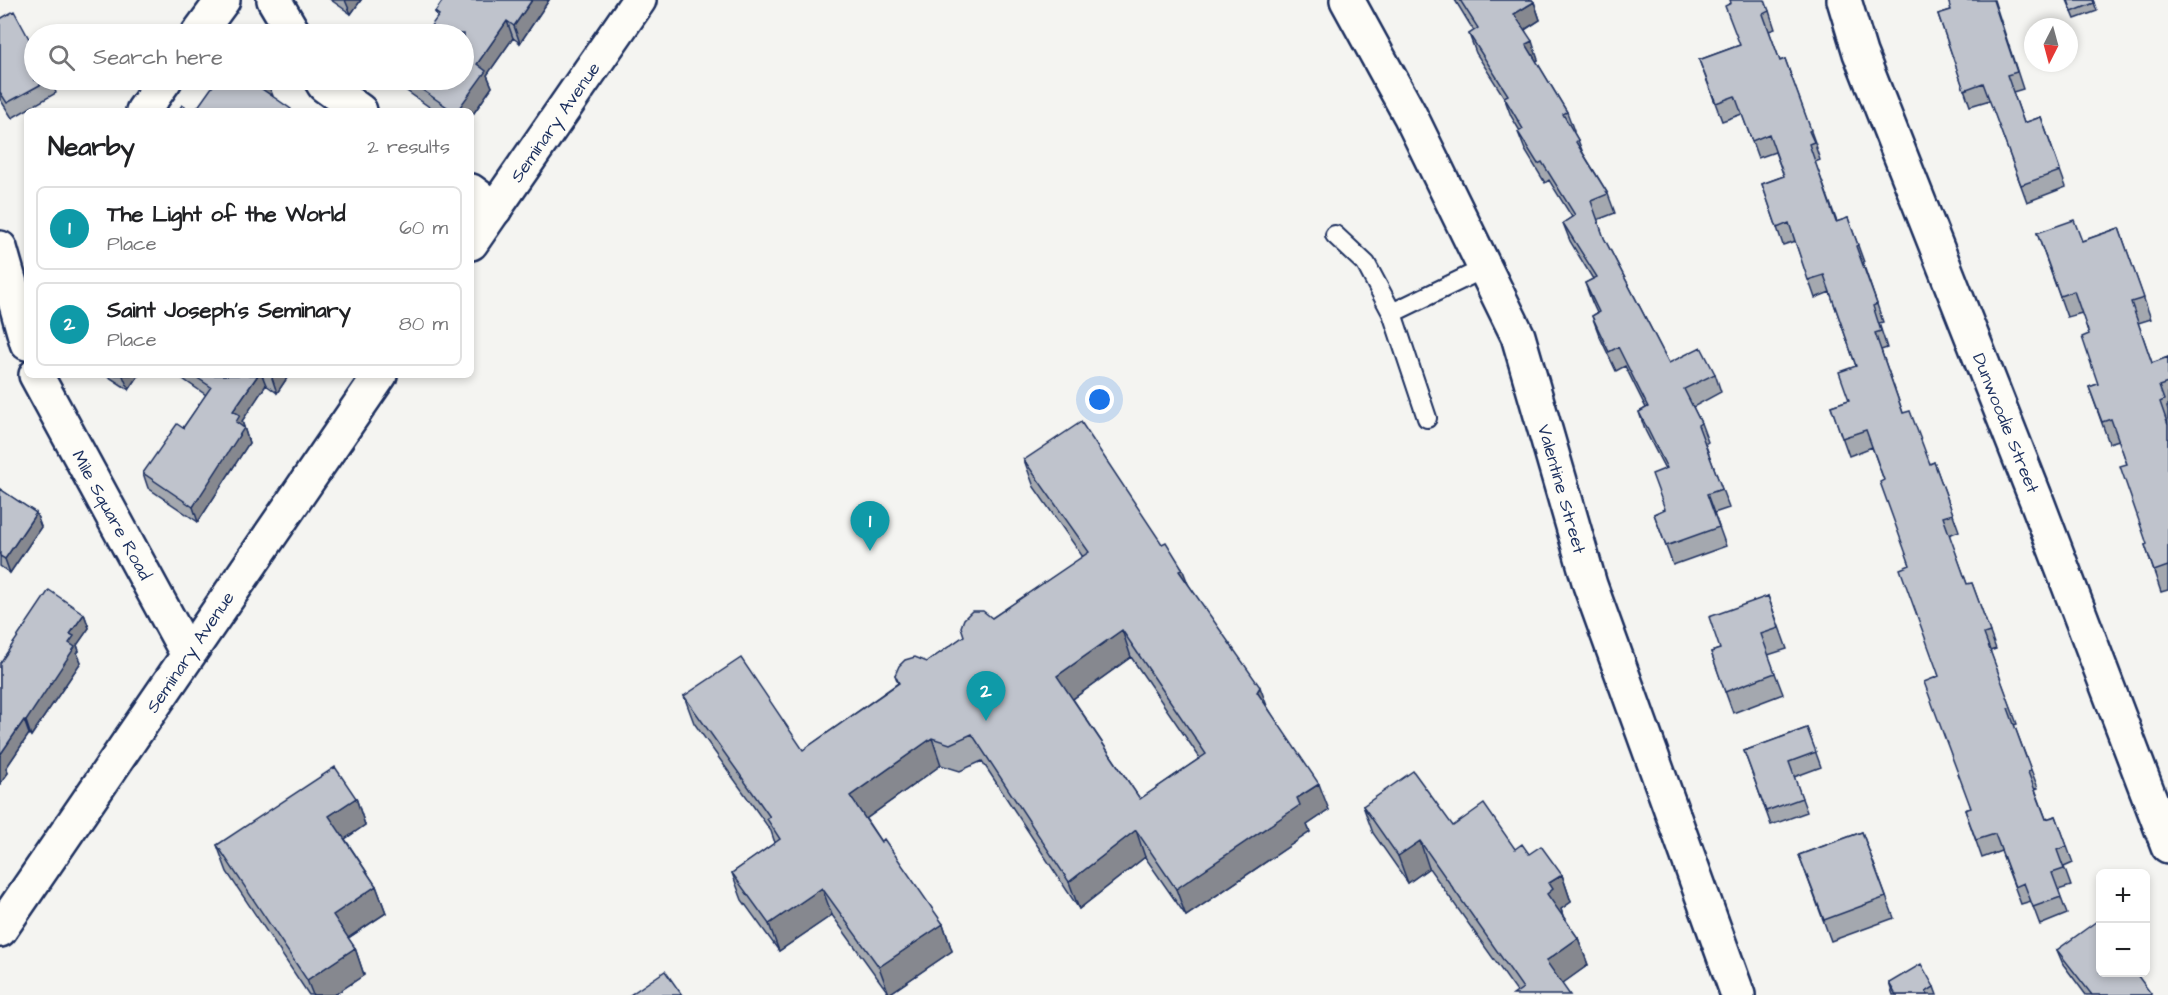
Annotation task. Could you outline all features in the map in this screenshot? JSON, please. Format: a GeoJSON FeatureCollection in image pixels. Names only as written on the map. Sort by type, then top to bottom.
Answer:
{"type":"FeatureCollection","features":[{"type":"Feature","properties":{"kind":"street"},"geometry":{"type":"LineString","coordinates":[[205,24],[223,0]]}},
{"type":"Feature","properties":{"kind":"street"},"geometry":{"type":"LineString","coordinates":[[274,0],[288,24]]}},
{"type":"Feature","properties":{"kind":"street","name":"Seminary Avenue"},"geometry":{"type":"LineString","coordinates":[[474,232],[483,200],[639,0]]}},
{"type":"Feature","properties":{"kind":"street","name":"Valentine Street"},"geometry":{"type":"LineString","coordinates":[[1347,0],[1410,115],[1518,336],[1590,585],[1738,995]]}},
{"type":"Feature","properties":{"kind":"street","name":"Dunwoodie Street"},"geometry":{"type":"LineString","coordinates":[[1844,0],[1860,53],[2036,499],[2168,846]]}},
{"type":"Feature","properties":{"kind":"street"},"geometry":{"type":"LineString","coordinates":[[145,108],[158,90]]}},
{"type":"Feature","properties":{"kind":"street"},"geometry":{"type":"LineString","coordinates":[[331,90],[356,108]]}},
{"type":"Feature","properties":{"kind":"street"},"geometry":{"type":"LineString","coordinates":[[0,248],[20,281],[24,316]]}},
{"type":"Feature","properties":{"kind":"street","name":"Mile Square Road"},"geometry":{"type":"LineString","coordinates":[[38,378],[188,655]]}},
{"type":"Feature","properties":{"kind":"street","name":"Seminary Avenue"},"geometry":{"type":"LineString","coordinates":[[0,930],[378,378]]}},
{"type":"Feature","properties":{"kind":"lane"},"geometry":{"type":"LineString","coordinates":[[1335,234],[1366,264],[1392,313],[1427,418]]}},
{"type":"Feature","properties":{"kind":"lane"},"geometry":{"type":"LineString","coordinates":[[1392,313],[1485,268]]}},
{"type":"Feature","properties":{"kind":"building"},"geometry":{"type":"Polygon","coordinates":[[[443,0],[532,0],[514,26],[507,21],[477,64],[486,71],[474,88],[474,24],[432,24],[439,15],[435,12],[443,0]]]}},
{"type":"Feature","properties":{"kind":"building"},"geometry":{"type":"Polygon","coordinates":[[[1460,0],[1532,0],[1534,2],[1514,14],[1532,41],[1526,44],[1567,112],[1563,114],[1578,140],[1576,142],[1608,194],[1591,201],[1604,238],[1669,363],[1701,347],[1715,374],[1684,389],[1701,423],[1698,425],[1722,489],[1707,494],[1719,527],[1666,546],[1654,514],[1665,509],[1652,474],[1667,468],[1639,412],[1648,407],[1618,347],[1609,352],[1592,316],[1599,312],[1585,283],[1597,277],[1563,223],[1575,215],[1542,162],[1538,164],[1518,132],[1523,129],[1504,97],[1508,95],[1469,34],[1478,28],[1460,0]]]}},
{"type":"Feature","properties":{"kind":"building"},"geometry":{"type":"Polygon","coordinates":[[[1730,0],[1765,0],[1769,11],[1763,14],[1780,61],[1785,59],[1811,130],[1809,131],[1814,142],[1809,144],[1836,222],[1848,218],[1858,245],[1856,246],[1877,304],[1873,306],[1881,331],[1875,333],[1903,413],[1910,411],[1930,464],[1934,462],[1953,514],[1943,517],[1967,584],[1972,583],[1990,632],[1984,634],[2011,707],[2008,708],[2031,771],[2028,772],[2046,819],[2056,816],[2067,846],[2057,850],[2064,869],[2052,873],[2061,897],[2033,907],[2024,883],[2015,887],[1995,834],[1976,840],[1965,810],[1971,808],[1924,682],[1939,676],[1900,569],[1910,565],[1880,482],[1884,480],[1866,430],[1842,438],[1831,406],[1849,400],[1839,372],[1856,366],[1824,275],[1808,280],[1789,223],[1777,228],[1762,184],[1784,176],[1769,134],[1752,141],[1735,96],[1716,103],[1699,60],[1740,45],[1725,6],[1731,3],[1730,0]]]}},
{"type":"Feature","properties":{"kind":"building"},"geometry":{"type":"Polygon","coordinates":[[[1948,0],[1993,0],[2017,72],[2007,75],[2024,123],[2041,117],[2060,171],[2021,185],[1983,83],[1964,90],[1938,14],[1951,10],[1948,0]]]}},
{"type":"Feature","properties":{"kind":"building"},"geometry":{"type":"Polygon","coordinates":[[[2068,0],[2093,0],[2094,3],[2072,12],[2068,0]]]}},
{"type":"Feature","properties":{"kind":"building"},"geometry":{"type":"Polygon","coordinates":[[[14,11],[24,30],[24,90],[31,90],[7,103],[0,92],[0,19],[14,11]]]}},
{"type":"Feature","properties":{"kind":"building"},"geometry":{"type":"Polygon","coordinates":[[[210,90],[263,90],[290,108],[197,108],[210,90]]]}},
{"type":"Feature","properties":{"kind":"building"},"geometry":{"type":"Polygon","coordinates":[[[423,90],[472,90],[459,108],[449,108],[423,90]]]}},
{"type":"Feature","properties":{"kind":"building"},"geometry":{"type":"Polygon","coordinates":[[[2074,220],[2082,241],[2119,228],[2144,298],[2131,302],[2152,363],[2168,357],[2168,383],[2159,386],[2164,400],[2160,402],[2168,425],[2168,566],[2154,571],[2120,466],[2127,464],[2111,419],[2102,422],[2089,387],[2098,384],[2082,337],[2089,334],[2074,291],[2060,296],[2037,233],[2074,220]]]}},
{"type":"Feature","properties":{"kind":"building"},"geometry":{"type":"Polygon","coordinates":[[[198,378],[256,378],[233,411],[240,415],[236,422],[244,428],[193,507],[143,473],[177,424],[183,428],[211,387],[198,378]]]}},
{"type":"Feature","properties":{"kind":"building"},"geometry":{"type":"Polygon","coordinates":[[[1081,422],[1162,544],[1166,542],[1182,568],[1179,571],[1260,687],[1257,692],[1319,784],[1297,798],[1300,805],[1176,889],[1136,830],[1069,882],[972,734],[950,744],[932,738],[850,796],[881,842],[884,839],[943,924],[879,967],[822,888],[769,924],[732,873],[780,839],[767,819],[770,817],[684,696],[741,658],[803,750],[899,683],[895,675],[905,660],[915,657],[927,662],[964,636],[961,627],[964,619],[972,611],[983,611],[992,618],[1089,552],[1024,460],[1081,422]],[[1122,630],[1057,676],[1140,799],[1206,754],[1122,630]]]}},
{"type":"Feature","properties":{"kind":"building"},"geometry":{"type":"Polygon","coordinates":[[[0,489],[36,513],[5,559],[0,556],[0,489]]]}},
{"type":"Feature","properties":{"kind":"building"},"geometry":{"type":"Polygon","coordinates":[[[49,590],[84,614],[70,634],[74,636],[69,643],[75,647],[26,721],[24,720],[0,755],[0,663],[49,590]]]}},
{"type":"Feature","properties":{"kind":"building"},"geometry":{"type":"Polygon","coordinates":[[[1768,596],[1779,628],[1761,634],[1775,673],[1725,692],[1711,652],[1720,649],[1709,617],[1768,596]]]}},
{"type":"Feature","properties":{"kind":"building"},"geometry":{"type":"Polygon","coordinates":[[[1807,728],[1816,752],[1789,762],[1802,798],[1766,811],[1744,751],[1807,728]]]}},
{"type":"Feature","properties":{"kind":"building"},"geometry":{"type":"Polygon","coordinates":[[[335,767],[356,798],[329,816],[376,886],[333,915],[355,948],[307,980],[217,845],[335,767]]]}},
{"type":"Feature","properties":{"kind":"building"},"geometry":{"type":"Polygon","coordinates":[[[1413,771],[1453,826],[1484,804],[1515,849],[1522,844],[1529,854],[1541,846],[1562,875],[1549,883],[1553,889],[1547,894],[1578,938],[1546,961],[1570,995],[1513,995],[1523,988],[1420,841],[1398,856],[1363,806],[1413,771]]]}},
{"type":"Feature","properties":{"kind":"building"},"geometry":{"type":"Polygon","coordinates":[[[1862,832],[1886,897],[1824,920],[1799,855],[1862,832]]]}},
{"type":"Feature","properties":{"kind":"building"},"geometry":{"type":"Polygon","coordinates":[[[2096,922],[2096,977],[2139,977],[2152,995],[2092,995],[2057,950],[2096,922]]]}},
{"type":"Feature","properties":{"kind":"building"},"geometry":{"type":"Polygon","coordinates":[[[1921,964],[1934,987],[1926,992],[1928,995],[1896,995],[1889,983],[1921,964]]]}},
{"type":"Feature","properties":{"kind":"building"},"geometry":{"type":"Polygon","coordinates":[[[665,971],[682,995],[630,995],[665,971]]]}},
{"type":"Feature","properties":{"kind":"place","name":"The Light of the World"},"geometry":{"type":"Point","coordinates":[870,551]}},
{"type":"Feature","properties":{"kind":"place","name":"Saint Joseph's Seminary"},"geometry":{"type":"Point","coordinates":[986,721]}}]}
